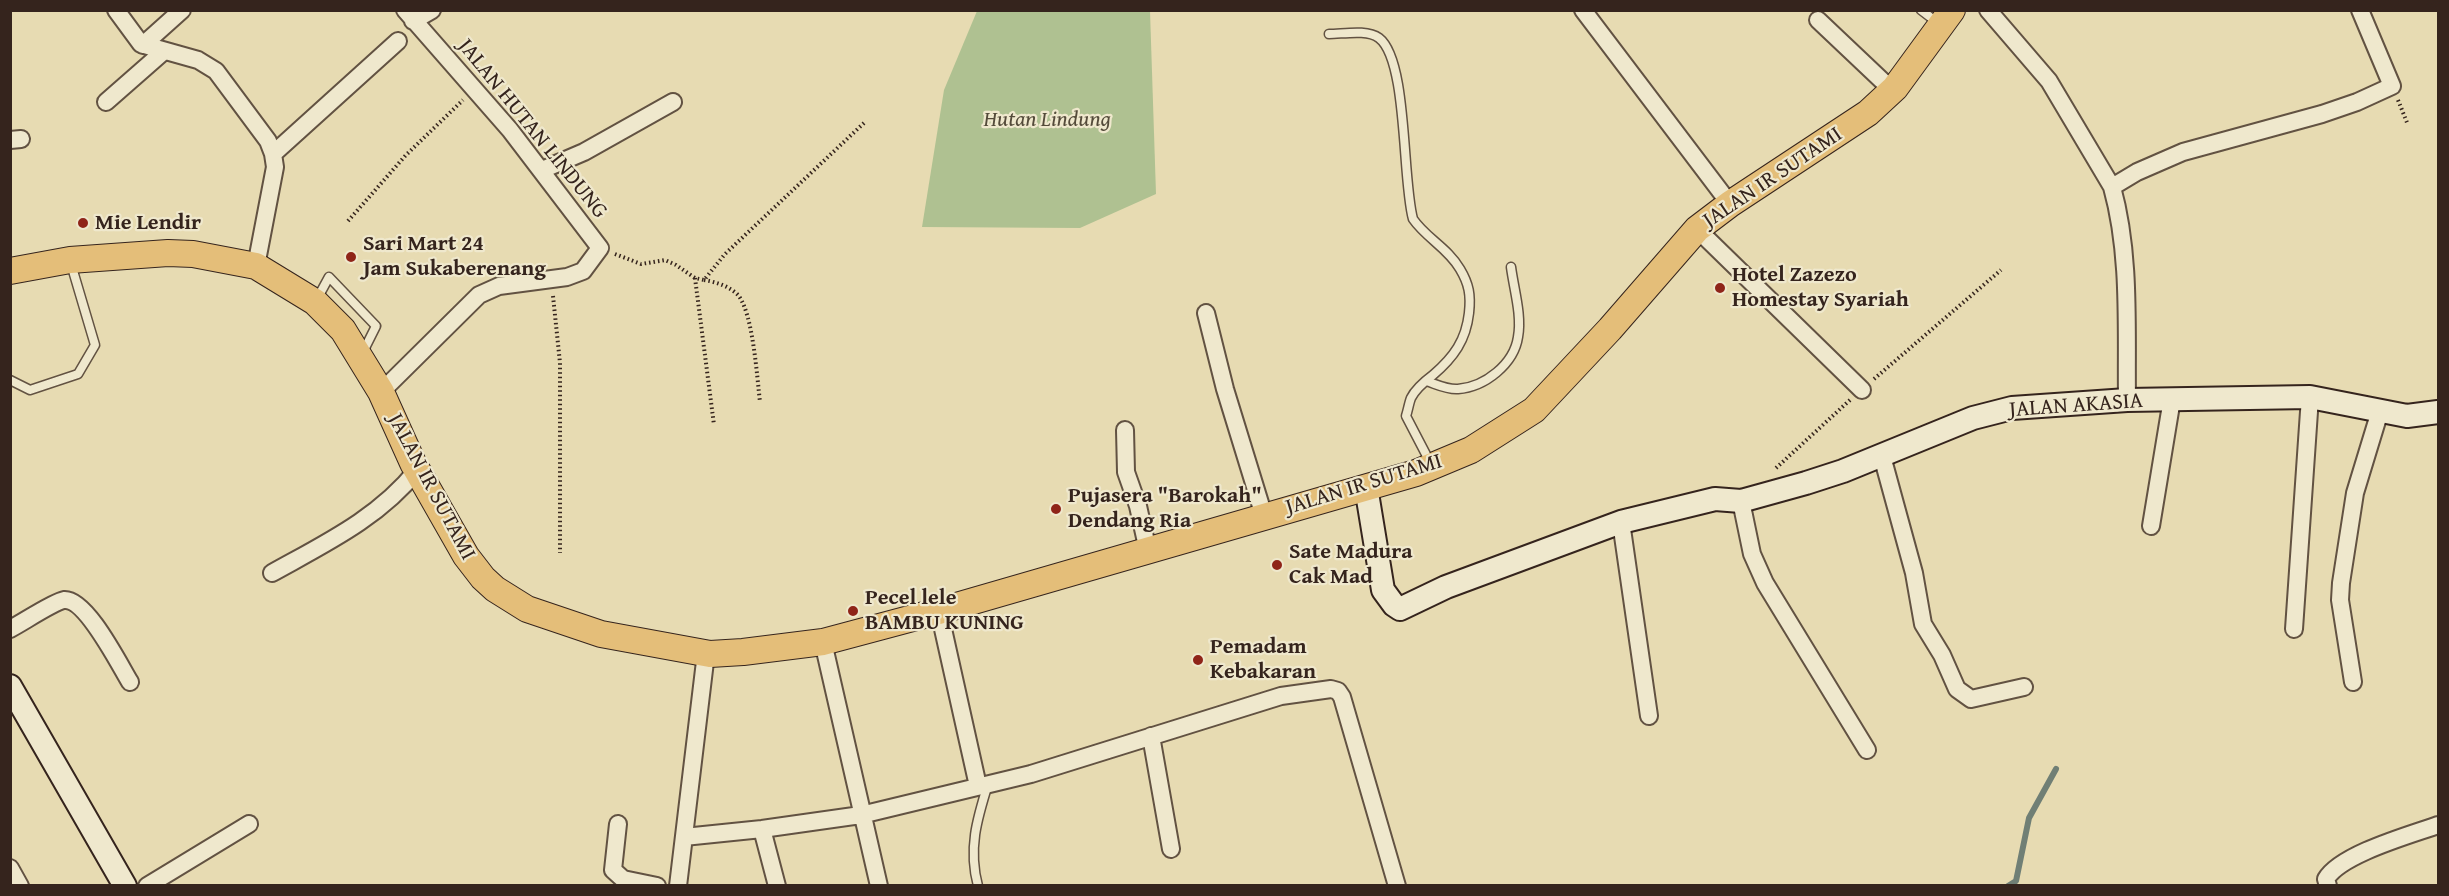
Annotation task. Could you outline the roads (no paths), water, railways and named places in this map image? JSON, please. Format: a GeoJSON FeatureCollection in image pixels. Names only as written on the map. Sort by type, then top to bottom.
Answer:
{"type":"FeatureCollection","features":[{"type":"Feature","properties":{"kind":"main road","name":"JALAN IR SUTAMI"},"geometry":{"type":"LineString","coordinates":[[10,271],[70,260],[168,253],[194,254],[256,266],[315,302],[343,330],[381,392],[417,470],[466,556],[483,578],[503,597],[527,609],[601,634],[706,653],[743,652],[823,642],[939,611],[1366,487],[1432,466],[1471,450],[1534,410],[1610,329],[1697,229],[1730,204],[1848,127],[1893,91],[1938,15]]}},
{"type":"Feature","properties":{"kind":"street"},"geometry":{"type":"LineString","coordinates":[[116,10],[142,45],[198,60],[216,71],[268,141],[275,166],[256,266]]}},
{"type":"Feature","properties":{"kind":"street"},"geometry":{"type":"LineString","coordinates":[[142,45],[182,10]]}},
{"type":"Feature","properties":{"kind":"street"},"geometry":{"type":"LineString","coordinates":[[409,16],[432,10]]}},
{"type":"Feature","properties":{"kind":"street"},"geometry":{"type":"LineString","coordinates":[[1583,10],[1730,204]]}},
{"type":"Feature","properties":{"kind":"street"},"geometry":{"type":"LineString","coordinates":[[1988,10],[2049,81],[2112,187],[2118,208],[2125,275],[2127,400]]}},
{"type":"Feature","properties":{"kind":"street"},"geometry":{"type":"LineString","coordinates":[[2112,187],[2137,172],[2183,152],[2322,114],[2357,102],[2392,86],[2360,10]]}},
{"type":"Feature","properties":{"kind":"street","name":"JALAN HUTAN LINDUNG"},"geometry":{"type":"LineString","coordinates":[[381,392],[479,295],[499,286],[551,280],[583,271],[600,248],[542,170],[475,89],[409,16]]}},
{"type":"Feature","properties":{"kind":"street"},"geometry":{"type":"LineString","coordinates":[[1818,20],[1893,91]]}},
{"type":"Feature","properties":{"kind":"street"},"geometry":{"type":"LineString","coordinates":[[273,154],[398,41]]}},
{"type":"Feature","properties":{"kind":"street"},"geometry":{"type":"LineString","coordinates":[[106,102],[163,52]]}},
{"type":"Feature","properties":{"kind":"street"},"geometry":{"type":"LineString","coordinates":[[542,170],[584,152],[673,102]]}},
{"type":"Feature","properties":{"kind":"street"},"geometry":{"type":"LineString","coordinates":[[1697,229],[1862,390]]}},
{"type":"Feature","properties":{"kind":"street"},"geometry":{"type":"LineString","coordinates":[[1206,313],[1225,389],[1264,516]]}},
{"type":"Feature","properties":{"kind":"street"},"geometry":{"type":"LineString","coordinates":[[2294,629],[2310,397]]}},
{"type":"Feature","properties":{"kind":"street","name":"JALAN AKASIA"},"geometry":{"type":"LineString","coordinates":[[1366,487],[1383,590],[1394,605],[1400,609],[1446,587],[1621,522],[1715,499],[1740,501],[1806,483],[1882,456],[1973,418],[2012,408],[2127,400],[2310,397],[2407,416],[2439,412]]}},
{"type":"Feature","properties":{"kind":"street"},"geometry":{"type":"LineString","coordinates":[[2151,526],[2172,399]]}},
{"type":"Feature","properties":{"kind":"street"},"geometry":{"type":"LineString","coordinates":[[2353,682],[2340,600],[2341,583],[2355,493],[2380,411]]}},
{"type":"Feature","properties":{"kind":"street"},"geometry":{"type":"LineString","coordinates":[[1125,430],[1126,472],[1138,506],[1148,551]]}},
{"type":"Feature","properties":{"kind":"street"},"geometry":{"type":"LineString","coordinates":[[1882,456],[1914,573],[1920,616],[1958,689],[1971,699],[2024,687]]}},
{"type":"Feature","properties":{"kind":"street"},"geometry":{"type":"LineString","coordinates":[[272,573],[359,524],[388,501],[417,470]]}},
{"type":"Feature","properties":{"kind":"street"},"geometry":{"type":"LineString","coordinates":[[1740,501],[1752,554],[1765,583],[1867,750]]}},
{"type":"Feature","properties":{"kind":"street"},"geometry":{"type":"LineString","coordinates":[[1621,522],[1649,716]]}},
{"type":"Feature","properties":{"kind":"street"},"geometry":{"type":"LineString","coordinates":[[10,629],[62,600],[74,601],[85,611],[130,682]]}},
{"type":"Feature","properties":{"kind":"street"},"geometry":{"type":"LineString","coordinates":[[939,611],[983,785]]}},
{"type":"Feature","properties":{"kind":"street"},"geometry":{"type":"LineString","coordinates":[[823,642],[861,815],[879,885]]}},
{"type":"Feature","properties":{"kind":"street"},"geometry":{"type":"LineString","coordinates":[[678,885],[706,653]]}},
{"type":"Feature","properties":{"kind":"street"},"geometry":{"type":"LineString","coordinates":[[10,686],[125,885]]}},
{"type":"Feature","properties":{"kind":"street"},"geometry":{"type":"LineString","coordinates":[[684,837],[861,815],[1031,774],[1281,696],[1331,689],[1338,691],[1342,696],[1397,885]]}},
{"type":"Feature","properties":{"kind":"street"},"geometry":{"type":"LineString","coordinates":[[1151,736],[1171,849]]}},
{"type":"Feature","properties":{"kind":"street"},"geometry":{"type":"LineString","coordinates":[[147,885],[249,824]]}},
{"type":"Feature","properties":{"kind":"street"},"geometry":{"type":"LineString","coordinates":[[618,824],[613,870],[623,879],[657,885]]}},
{"type":"Feature","properties":{"kind":"street"},"geometry":{"type":"LineString","coordinates":[[2328,885],[2326,879],[2336,866],[2380,846],[2439,825]]}},
{"type":"Feature","properties":{"kind":"street"},"geometry":{"type":"LineString","coordinates":[[762,829],[777,885]]}},
{"type":"Feature","properties":{"kind":"street"},"geometry":{"type":"LineString","coordinates":[[10,868],[20,885]]}},
{"type":"Feature","properties":{"kind":"lane"},"geometry":{"type":"LineString","coordinates":[[1329,34],[1371,34],[1386,45],[1396,72],[1413,219],[1420,229],[1454,258],[1468,283],[1471,297],[1467,326],[1461,343],[1455,354],[1411,398],[1406,416],[1432,466]]}},
{"type":"Feature","properties":{"kind":"lane"},"geometry":{"type":"LineString","coordinates":[[10,380],[30,390],[78,374],[95,345],[70,260]]}},
{"type":"Feature","properties":{"kind":"lane"},"geometry":{"type":"LineString","coordinates":[[1426,381],[1450,389],[1460,389],[1487,379],[1509,360],[1516,348],[1519,336],[1511,267]]}},
{"type":"Feature","properties":{"kind":"lane"},"geometry":{"type":"LineString","coordinates":[[978,885],[972,858],[983,785]]}},
{"type":"Feature","properties":{"kind":"waterway"},"geometry":{"type":"LineString","coordinates":[[2008,886],[2016,881],[2029,818],[2056,769]]}},
{"type":"Feature","properties":{"kind":"place","name":"Mie Lendir"},"geometry":{"type":"Point","coordinates":[83,223]}},
{"type":"Feature","properties":{"kind":"place","name":"Sari Mart 24 Jam Sukaberenang"},"geometry":{"type":"Point","coordinates":[351,257]}},
{"type":"Feature","properties":{"kind":"place","name":"Hotel Zazezo Homestay Syariah"},"geometry":{"type":"Point","coordinates":[1720,288]}},
{"type":"Feature","properties":{"kind":"place","name":"Pujasera \"Barokah\" Dendang Ria"},"geometry":{"type":"Point","coordinates":[1056,509]}},
{"type":"Feature","properties":{"kind":"place","name":"Sate Madura Cak Mad"},"geometry":{"type":"Point","coordinates":[1277,565]}},
{"type":"Feature","properties":{"kind":"place","name":"Pecel lele BAMBU KUNING"},"geometry":{"type":"Point","coordinates":[853,611]}},
{"type":"Feature","properties":{"kind":"place","name":"Pemadam Kebakaran"},"geometry":{"type":"Point","coordinates":[1198,660]}},
{"type":"Feature","properties":{"kind":"park label","name":"Hutan Lindung"},"geometry":{"type":"Point","coordinates":[1047,120]}}]}
